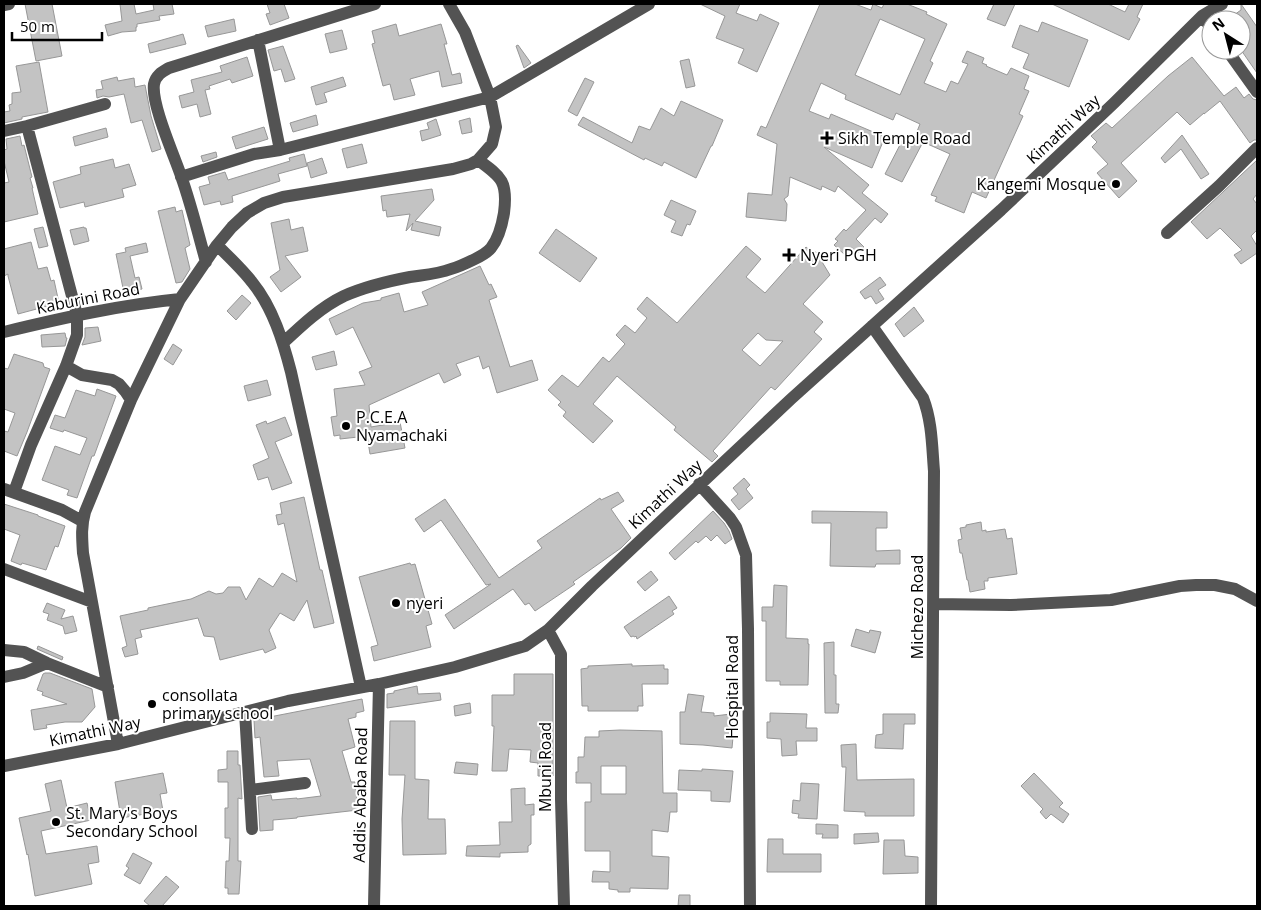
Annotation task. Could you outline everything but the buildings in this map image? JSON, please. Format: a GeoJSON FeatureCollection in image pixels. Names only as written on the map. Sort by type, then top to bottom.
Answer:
{"type":"FeatureCollection","features":[{"type":"Feature","properties":{"kind":"street"},"geometry":{"type":"LineString","coordinates":[[4,5],[9,4]]}},
{"type":"Feature","properties":{"kind":"street"},"geometry":{"type":"LineString","coordinates":[[206,262],[181,176],[166,136],[155,97],[154,84],[158,75],[169,68],[375,4]]}},
{"type":"Feature","properties":{"kind":"street"},"geometry":{"type":"LineString","coordinates":[[118,744],[81,534],[82,521],[131,400],[180,299],[217,245],[247,213],[264,203],[283,197],[471,164],[478,160],[492,144],[496,127],[490,97],[464,32],[448,4]]}},
{"type":"Feature","properties":{"kind":"street"},"geometry":{"type":"LineString","coordinates":[[607,28],[631,4]]}},
{"type":"Feature","properties":{"kind":"street"},"geometry":{"type":"LineString","coordinates":[[181,176],[254,154],[280,150],[490,97],[649,4]]}},
{"type":"Feature","properties":{"kind":"street","name":"Kimathi Way"},"geometry":{"type":"LineString","coordinates":[[4,766],[118,744],[288,701],[455,667],[524,646],[548,630],[599,579],[791,398],[1001,210],[1107,110],[1201,17]]}},
{"type":"Feature","properties":{"kind":"street"},"geometry":{"type":"LineString","coordinates":[[258,40],[280,150]]}},
{"type":"Feature","properties":{"kind":"street"},"geometry":{"type":"LineString","coordinates":[[1234,60],[1257,92]]}},
{"type":"Feature","properties":{"kind":"street"},"geometry":{"type":"LineString","coordinates":[[4,131],[105,104]]}},
{"type":"Feature","properties":{"kind":"street"},"geometry":{"type":"LineString","coordinates":[[27,126],[77,315],[77,335],[66,366],[9,490],[62,510],[82,521]]}},
{"type":"Feature","properties":{"kind":"street"},"geometry":{"type":"LineString","coordinates":[[1167,233],[1219,186],[1257,148]]}},
{"type":"Feature","properties":{"kind":"street"},"geometry":{"type":"LineString","coordinates":[[283,343],[316,315],[342,297],[360,290],[407,278],[449,270],[484,254],[490,249],[499,235],[506,198],[500,178],[494,171],[478,160]]}},
{"type":"Feature","properties":{"kind":"street"},"geometry":{"type":"LineString","coordinates":[[217,245],[253,283],[268,308],[283,343],[361,687]]}},
{"type":"Feature","properties":{"kind":"street","name":"Kaburini Road"},"geometry":{"type":"LineString","coordinates":[[4,332],[77,315],[149,302],[180,299]]}},
{"type":"Feature","properties":{"kind":"street","name":"Michezo Road"},"geometry":{"type":"LineString","coordinates":[[872,326],[923,398],[928,411],[930,425],[934,471],[930,906]]}},
{"type":"Feature","properties":{"kind":"street"},"geometry":{"type":"LineString","coordinates":[[66,366],[82,376],[112,380],[125,390],[131,400]]}},
{"type":"Feature","properties":{"kind":"street","name":"Hospital Road"},"geometry":{"type":"LineString","coordinates":[[699,484],[733,522],[746,555],[750,906]]}},
{"type":"Feature","properties":{"kind":"street"},"geometry":{"type":"LineString","coordinates":[[4,569],[92,602]]}},
{"type":"Feature","properties":{"kind":"street"},"geometry":{"type":"LineString","coordinates":[[933,604],[1011,605],[1111,600],[1180,586],[1196,585],[1214,585],[1235,589],[1257,600]]}},
{"type":"Feature","properties":{"kind":"street","name":"Mbuni Road"},"geometry":{"type":"LineString","coordinates":[[548,630],[561,654],[561,799],[564,906]]}},
{"type":"Feature","properties":{"kind":"street"},"geometry":{"type":"LineString","coordinates":[[4,650],[24,652],[47,663],[108,686]]}},
{"type":"Feature","properties":{"kind":"street"},"geometry":{"type":"LineString","coordinates":[[4,677],[23,673],[47,663]]}},
{"type":"Feature","properties":{"kind":"street","name":"Addis Ababa Road"},"geometry":{"type":"LineString","coordinates":[[374,906],[379,684]]}},
{"type":"Feature","properties":{"kind":"street"},"geometry":{"type":"LineString","coordinates":[[246,712],[252,829]]}},
{"type":"Feature","properties":{"kind":"street"},"geometry":{"type":"LineString","coordinates":[[250,790],[305,783]]}},
{"type":"Feature","properties":{"kind":"place","name":"Sikh Temple Road"},"geometry":{"type":"Point","coordinates":[827,138]}},
{"type":"Feature","properties":{"kind":"place","name":"Kangemi Mosque"},"geometry":{"type":"Point","coordinates":[1116,184]}},
{"type":"Feature","properties":{"kind":"place","name":"Nyeri PGH"},"geometry":{"type":"Point","coordinates":[789,255]}},
{"type":"Feature","properties":{"kind":"place","name":"P.C.E.A Nyamachaki"},"geometry":{"type":"Point","coordinates":[346,426]}},
{"type":"Feature","properties":{"kind":"place","name":"nyeri"},"geometry":{"type":"Point","coordinates":[396,603]}},
{"type":"Feature","properties":{"kind":"place","name":"consollata primary school"},"geometry":{"type":"Point","coordinates":[152,704]}},
{"type":"Feature","properties":{"kind":"place","name":"St. Mary's Boys Secondary School"},"geometry":{"type":"Point","coordinates":[56,822]}}]}
